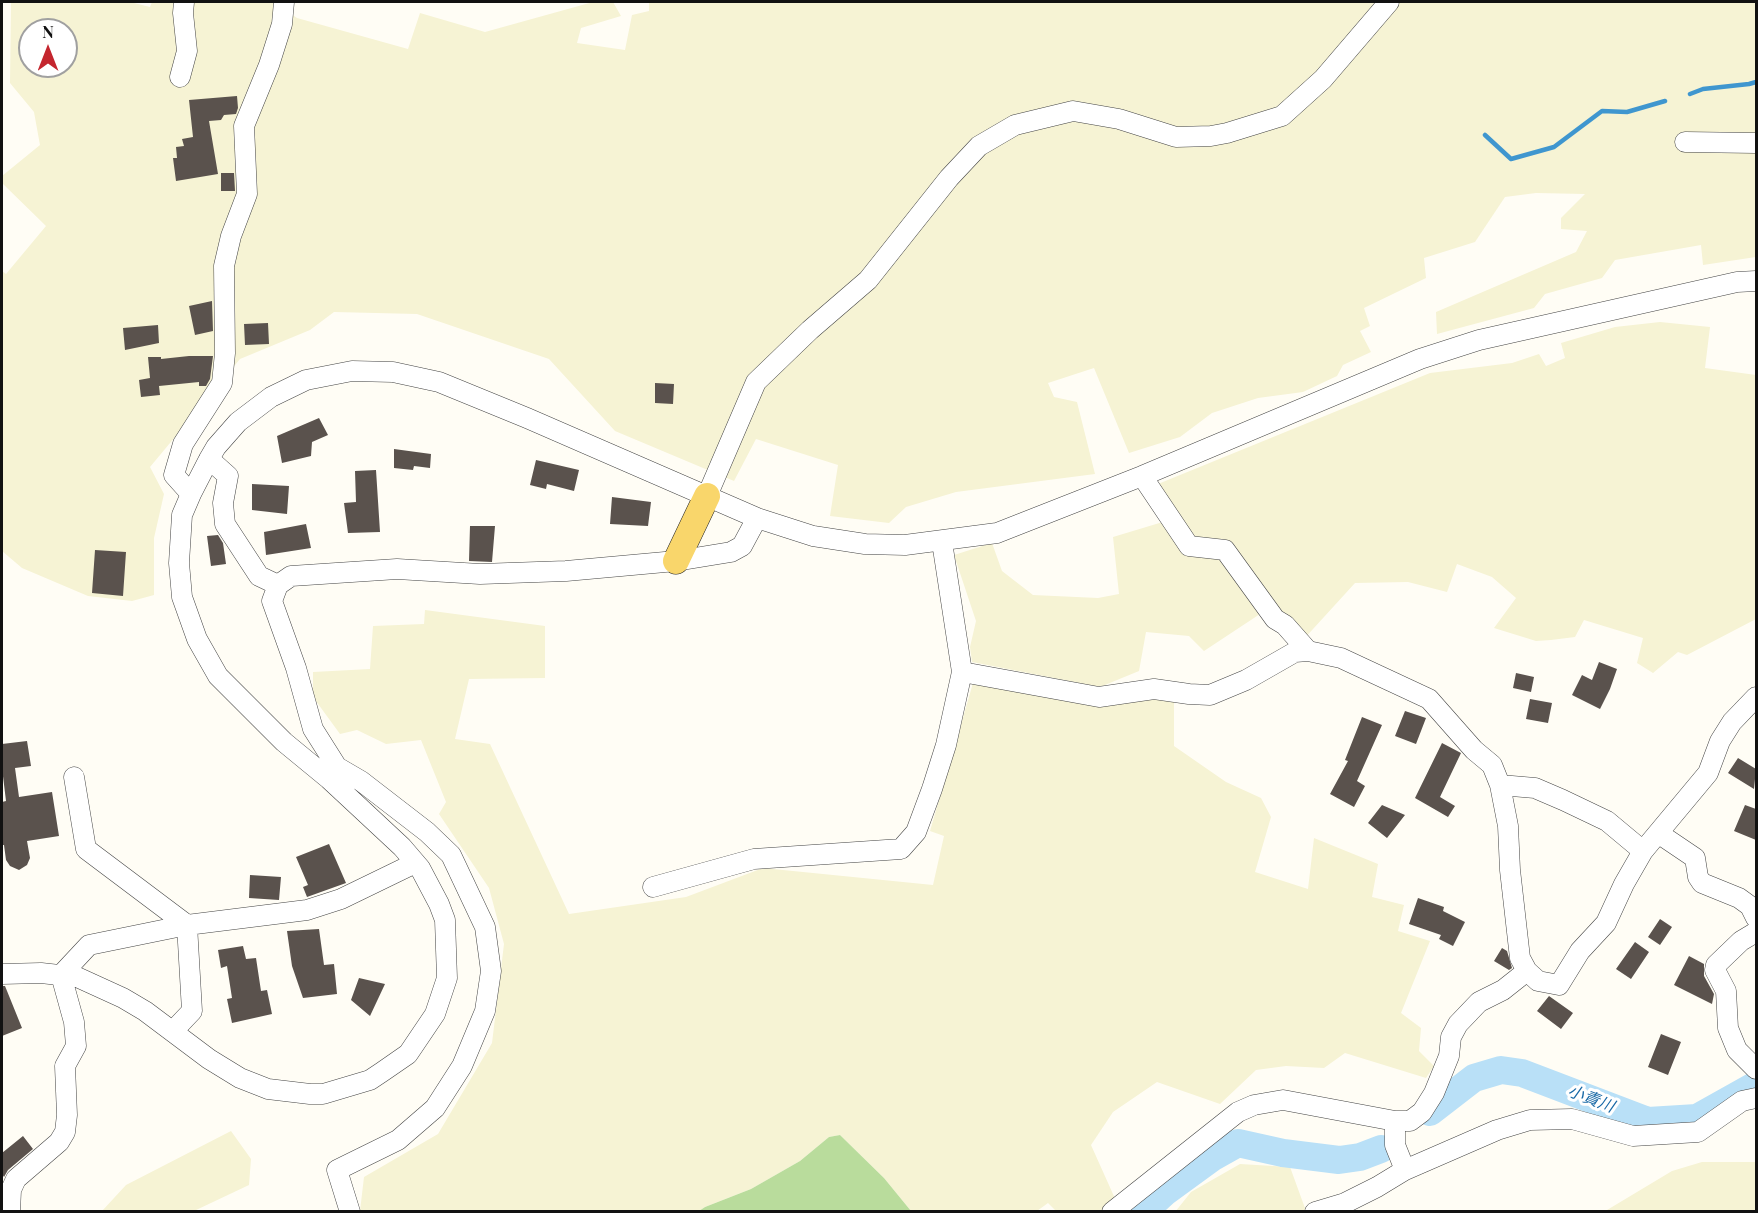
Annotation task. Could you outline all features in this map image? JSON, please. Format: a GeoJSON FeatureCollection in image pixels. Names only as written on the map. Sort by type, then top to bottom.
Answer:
{"type":"FeatureCollection","features":[{"type":"Feature","properties":{"kind":"main road"},"geometry":{"type":"LineString","coordinates":[[676,561],[706,496]]}},
{"type":"Feature","properties":{"kind":"street"},"geometry":{"type":"LineString","coordinates":[[180,76],[187,51],[184,2]]}},
{"type":"Feature","properties":{"kind":"street"},"geometry":{"type":"LineString","coordinates":[[191,494],[174,476],[183,444],[222,383],[225,353],[224,266],[231,236],[247,194],[244,126],[269,65],[282,24],[284,2]]}},
{"type":"Feature","properties":{"kind":"street"},"geometry":{"type":"LineString","coordinates":[[706,496],[756,382],[810,330],[868,280],[949,178],[979,146],[1015,125],[1073,111],[1119,119],[1176,137],[1227,133],[1282,116],[1323,79],[1389,2]]}},
{"type":"Feature","properties":{"kind":"street"},"geometry":{"type":"LineString","coordinates":[[1685,142],[1756,143]]}},
{"type":"Feature","properties":{"kind":"street"},"geometry":{"type":"LineString","coordinates":[[2,974],[41,973],[77,977],[146,1011],[208,1059],[240,1078],[268,1089],[291,1093],[323,1094],[370,1080],[408,1054],[435,1014],[447,978],[445,920],[440,904],[420,867],[333,773],[284,742],[218,676],[197,639],[182,597],[179,562],[182,515],[209,459],[216,447],[238,422],[271,397],[306,380],[352,371],[393,372],[450,387],[757,518],[813,536],[865,544],[905,545],[942,542],[997,533],[1142,476],[1430,356],[1479,340],[1737,282],[1756,281]]}},
{"type":"Feature","properties":{"kind":"street"},"geometry":{"type":"LineString","coordinates":[[209,459],[228,476],[223,503],[225,524],[259,576],[278,585]]}},
{"type":"Feature","properties":{"kind":"street"},"geometry":{"type":"LineString","coordinates":[[1142,476],[1189,546],[1225,550],[1275,619],[1285,625],[1308,651]]}},
{"type":"Feature","properties":{"kind":"street"},"geometry":{"type":"LineString","coordinates":[[350,1212],[337,1170],[398,1140],[435,1108],[462,1066],[485,1011],[490,971],[485,927],[451,855],[427,832],[361,781],[333,773],[313,729],[296,668],[272,600],[278,585],[291,576],[397,569],[480,574],[566,571],[676,561],[731,552],[742,546],[757,518]]}},
{"type":"Feature","properties":{"kind":"street"},"geometry":{"type":"LineString","coordinates":[[653,887],[754,859],[901,849],[916,832],[946,745],[963,672],[942,542]]}},
{"type":"Feature","properties":{"kind":"street"},"geometry":{"type":"LineString","coordinates":[[963,672],[1099,697],[1155,689],[1210,695],[1246,680],[1295,652],[1308,651],[1341,658],[1429,699],[1474,750],[1492,765],[1500,785],[1508,826],[1510,870],[1520,958],[1527,971],[1538,981],[1559,985],[1580,951],[1606,923],[1624,884],[1643,851],[1708,772],[1720,741],[1732,722],[1756,697]]}},
{"type":"Feature","properties":{"kind":"street"},"geometry":{"type":"LineString","coordinates":[[74,777],[86,849],[187,925],[192,1011],[173,1031]]}},
{"type":"Feature","properties":{"kind":"street"},"geometry":{"type":"LineString","coordinates":[[1500,785],[1535,788],[1607,820],[1643,851]]}},
{"type":"Feature","properties":{"kind":"street"},"geometry":{"type":"LineString","coordinates":[[1658,833],[1695,858],[1698,877],[1702,883],[1739,898],[1754,909]]}},
{"type":"Feature","properties":{"kind":"street"},"geometry":{"type":"LineString","coordinates":[[61,975],[89,945],[187,925],[307,910],[341,899],[409,866],[412,860]]}},
{"type":"Feature","properties":{"kind":"street"},"geometry":{"type":"LineString","coordinates":[[1756,932],[1741,941],[1716,965],[1715,970],[1726,991],[1728,1028],[1737,1050],[1756,1069]]}},
{"type":"Feature","properties":{"kind":"street"},"geometry":{"type":"LineString","coordinates":[[1112,1212],[1238,1112],[1254,1105],[1283,1101],[1395,1121],[1410,1121],[1422,1112],[1434,1093],[1449,1056],[1450,1037],[1458,1024],[1479,1002],[1503,990],[1527,971]]}},
{"type":"Feature","properties":{"kind":"street"},"geometry":{"type":"LineString","coordinates":[[10,1212],[11,1190],[16,1179],[59,1142],[65,1132],[67,1115],[65,1066],[76,1046],[74,1022],[61,975]]}},
{"type":"Feature","properties":{"kind":"street"},"geometry":{"type":"LineString","coordinates":[[1315,1212],[1345,1203],[1405,1170],[1497,1130],[1530,1120],[1572,1119],[1633,1136],[1698,1132],[1742,1101],[1756,1098]]}},
{"type":"Feature","properties":{"kind":"street"},"geometry":{"type":"LineString","coordinates":[[1395,1121],[1395,1145],[1405,1170]]}},
{"type":"Feature","properties":{"kind":"shaded area"},"geometry":{"type":"Polygon","coordinates":[[[11,2],[130,2],[150,7],[152,2],[274,2],[297,18],[408,49],[420,13],[485,32],[593,2],[613,2],[621,16],[581,28],[577,43],[625,50],[632,15],[649,11],[649,2],[1756,2],[1756,257],[1703,265],[1701,245],[1615,260],[1602,278],[1545,294],[1534,308],[1437,334],[1436,312],[1576,252],[1587,231],[1561,229],[1561,218],[1585,194],[1536,193],[1505,197],[1475,242],[1424,258],[1426,278],[1364,308],[1370,326],[1360,331],[1371,352],[1343,365],[1337,376],[1303,392],[1258,398],[1212,413],[1180,437],[1129,453],[1094,368],[1048,383],[1054,397],[1077,402],[1095,474],[956,492],[906,507],[889,523],[830,516],[838,465],[756,439],[734,481],[615,431],[549,359],[417,314],[334,312],[310,330],[240,359],[150,467],[164,494],[154,538],[154,595],[132,601],[88,596],[22,568],[2,551],[2,271],[6,274],[46,226],[2,183],[2,176],[40,145],[34,112],[10,83],[11,2]]]}},
{"type":"Feature","properties":{"kind":"shaded area"},"geometry":{"type":"Polygon","coordinates":[[[1660,322],[1710,327],[1705,368],[1756,375],[1756,619],[1687,655],[1678,652],[1653,673],[1637,663],[1643,638],[1584,620],[1575,637],[1551,640],[1536,641],[1494,628],[1516,598],[1492,577],[1457,564],[1447,592],[1408,582],[1355,583],[1303,640],[1260,614],[1204,651],[1189,636],[1146,632],[1139,671],[1100,687],[972,662],[970,647],[976,621],[954,555],[992,543],[1002,571],[1033,595],[1098,598],[1119,594],[1113,537],[1176,518],[1158,484],[1430,373],[1512,363],[1539,354],[1546,366],[1565,358],[1561,343],[1615,327],[1660,322]]]}},
{"type":"Feature","properties":{"kind":"shaded area"},"geometry":{"type":"Polygon","coordinates":[[[425,610],[545,626],[545,678],[469,679],[455,739],[490,744],[569,914],[686,897],[763,868],[933,885],[944,836],[930,831],[973,683],[1174,699],[1174,746],[1226,782],[1261,798],[1271,817],[1255,872],[1308,889],[1314,838],[1378,864],[1372,897],[1404,905],[1398,931],[1430,941],[1401,1013],[1421,1028],[1419,1051],[1434,1066],[1426,1078],[1345,1053],[1324,1068],[1286,1066],[1256,1070],[1220,1104],[1157,1082],[1113,1112],[1091,1145],[1117,1203],[1107,1211],[1056,1211],[1048,1203],[1037,1211],[911,1211],[884,1178],[840,1135],[829,1137],[800,1161],[751,1189],[699,1211],[360,1211],[364,1177],[438,1134],[492,1043],[504,944],[489,888],[439,814],[446,802],[421,740],[386,744],[357,730],[340,734],[313,697],[313,672],[370,669],[373,626],[424,624],[425,610]]]}},
{"type":"Feature","properties":{"kind":"shaded area"},"geometry":{"type":"Polygon","coordinates":[[[231,1131],[251,1159],[249,1185],[194,1211],[102,1211],[126,1185],[231,1131]]]}},
{"type":"Feature","properties":{"kind":"shaded area"},"geometry":{"type":"Polygon","coordinates":[[[1702,1162],[1756,1162],[1756,1211],[1601,1211],[1607,1210],[1672,1171],[1702,1162]]]}},
{"type":"Feature","properties":{"kind":"shaded area"},"geometry":{"type":"Polygon","coordinates":[[[1240,1164],[1290,1167],[1306,1211],[1175,1212],[1191,1192],[1240,1164]]]}},
{"type":"Feature","properties":{"kind":"green space"},"geometry":{"type":"Polygon","coordinates":[[[840,1135],[884,1178],[911,1211],[699,1211],[751,1189],[800,1161],[829,1137],[840,1135]]]}},
{"type":"Feature","properties":{"kind":"building"},"geometry":{"type":"Polygon","coordinates":[[[237,96],[236,114],[224,115],[221,120],[209,121],[218,174],[176,181],[173,158],[177,158],[176,147],[184,146],[182,139],[193,137],[189,100],[237,96]]]}},
{"type":"Feature","properties":{"kind":"building"},"geometry":{"type":"Polygon","coordinates":[[[221,173],[234,173],[235,191],[221,191],[221,173]]]}},
{"type":"Feature","properties":{"kind":"building"},"geometry":{"type":"Polygon","coordinates":[[[212,301],[213,331],[195,335],[189,306],[212,301]]]}},
{"type":"Feature","properties":{"kind":"building"},"geometry":{"type":"Polygon","coordinates":[[[268,323],[269,344],[245,345],[244,324],[268,323]]]}},
{"type":"Feature","properties":{"kind":"building"},"geometry":{"type":"Polygon","coordinates":[[[158,325],[159,343],[125,350],[123,328],[158,325]]]}},
{"type":"Feature","properties":{"kind":"building"},"geometry":{"type":"Polygon","coordinates":[[[213,356],[210,379],[206,386],[199,386],[199,382],[159,386],[160,395],[141,397],[139,380],[150,378],[148,357],[161,357],[161,359],[213,356]]]}},
{"type":"Feature","properties":{"kind":"building"},"geometry":{"type":"Polygon","coordinates":[[[655,383],[674,384],[673,404],[655,403],[655,383]]]}},
{"type":"Feature","properties":{"kind":"building"},"geometry":{"type":"Polygon","coordinates":[[[319,418],[328,435],[312,442],[311,456],[282,463],[277,436],[319,418]]]}},
{"type":"Feature","properties":{"kind":"building"},"geometry":{"type":"Polygon","coordinates":[[[394,449],[431,454],[430,468],[414,466],[413,470],[394,468],[394,449]]]}},
{"type":"Feature","properties":{"kind":"building"},"geometry":{"type":"Polygon","coordinates":[[[536,460],[579,470],[574,491],[547,484],[546,489],[530,485],[536,460]]]}},
{"type":"Feature","properties":{"kind":"building"},"geometry":{"type":"Polygon","coordinates":[[[376,470],[380,532],[348,533],[344,503],[356,502],[355,471],[376,470]]]}},
{"type":"Feature","properties":{"kind":"building"},"geometry":{"type":"Polygon","coordinates":[[[252,484],[289,486],[287,514],[252,510],[252,484]]]}},
{"type":"Feature","properties":{"kind":"building"},"geometry":{"type":"Polygon","coordinates":[[[612,497],[651,502],[648,526],[610,524],[612,497]]]}},
{"type":"Feature","properties":{"kind":"building"},"geometry":{"type":"Polygon","coordinates":[[[306,524],[311,548],[266,555],[264,532],[306,524]]]}},
{"type":"Feature","properties":{"kind":"building"},"geometry":{"type":"Polygon","coordinates":[[[470,526],[495,526],[492,562],[469,561],[470,526]]]}},
{"type":"Feature","properties":{"kind":"building"},"geometry":{"type":"Polygon","coordinates":[[[218,535],[223,543],[226,564],[211,566],[207,536],[218,535]]]}},
{"type":"Feature","properties":{"kind":"building"},"geometry":{"type":"Polygon","coordinates":[[[95,550],[126,552],[123,596],[92,593],[95,550]]]}},
{"type":"Feature","properties":{"kind":"building"},"geometry":{"type":"Polygon","coordinates":[[[1599,662],[1617,669],[1600,709],[1572,695],[1582,675],[1592,680],[1599,662]]]}},
{"type":"Feature","properties":{"kind":"building"},"geometry":{"type":"Polygon","coordinates":[[[1516,673],[1534,677],[1531,692],[1513,688],[1516,673]]]}},
{"type":"Feature","properties":{"kind":"building"},"geometry":{"type":"Polygon","coordinates":[[[1530,699],[1552,703],[1548,723],[1526,719],[1530,699]]]}},
{"type":"Feature","properties":{"kind":"building"},"geometry":{"type":"Polygon","coordinates":[[[1405,711],[1426,718],[1416,744],[1395,736],[1405,711]]]}},
{"type":"Feature","properties":{"kind":"building"},"geometry":{"type":"Polygon","coordinates":[[[1362,717],[1382,725],[1357,781],[1365,786],[1354,807],[1330,794],[1348,761],[1345,760],[1362,717]]]}},
{"type":"Feature","properties":{"kind":"building"},"geometry":{"type":"Polygon","coordinates":[[[27,741],[31,766],[15,768],[19,797],[52,792],[59,836],[27,841],[30,858],[27,865],[19,870],[10,866],[6,860],[4,845],[2,845],[2,802],[6,801],[2,744],[27,741]]]}},
{"type":"Feature","properties":{"kind":"building"},"geometry":{"type":"Polygon","coordinates":[[[1442,743],[1461,753],[1440,797],[1455,806],[1448,817],[1415,798],[1442,743]]]}},
{"type":"Feature","properties":{"kind":"building"},"geometry":{"type":"Polygon","coordinates":[[[1738,758],[1756,769],[1754,789],[1728,773],[1738,758]]]}},
{"type":"Feature","properties":{"kind":"building"},"geometry":{"type":"Polygon","coordinates":[[[1382,805],[1405,815],[1387,838],[1368,823],[1382,805]]]}},
{"type":"Feature","properties":{"kind":"building"},"geometry":{"type":"Polygon","coordinates":[[[1745,805],[1756,809],[1756,840],[1734,831],[1745,805]]]}},
{"type":"Feature","properties":{"kind":"building"},"geometry":{"type":"Polygon","coordinates":[[[329,844],[346,883],[307,897],[303,887],[308,885],[296,857],[329,844]]]}},
{"type":"Feature","properties":{"kind":"building"},"geometry":{"type":"Polygon","coordinates":[[[250,875],[281,877],[279,900],[249,898],[250,875]]]}},
{"type":"Feature","properties":{"kind":"building"},"geometry":{"type":"Polygon","coordinates":[[[1418,898],[1444,907],[1443,911],[1465,922],[1453,946],[1439,939],[1441,935],[1409,924],[1418,898]]]}},
{"type":"Feature","properties":{"kind":"building"},"geometry":{"type":"Polygon","coordinates":[[[1660,919],[1672,927],[1660,945],[1648,937],[1660,919]]]}},
{"type":"Feature","properties":{"kind":"building"},"geometry":{"type":"Polygon","coordinates":[[[319,929],[324,965],[334,964],[337,994],[303,998],[292,966],[287,931],[319,929]]]}},
{"type":"Feature","properties":{"kind":"building"},"geometry":{"type":"Polygon","coordinates":[[[1635,942],[1649,952],[1631,979],[1616,969],[1635,942]]]}},
{"type":"Feature","properties":{"kind":"building"},"geometry":{"type":"Polygon","coordinates":[[[243,946],[246,959],[256,958],[261,991],[267,990],[272,1014],[232,1023],[227,999],[232,998],[227,966],[221,968],[218,950],[243,946]]]}},
{"type":"Feature","properties":{"kind":"building"},"geometry":{"type":"Polygon","coordinates":[[[1502,948],[1507,951],[1512,968],[1509,970],[1494,961],[1502,948]]]}},
{"type":"Feature","properties":{"kind":"building"},"geometry":{"type":"Polygon","coordinates":[[[1689,956],[1704,964],[1704,976],[1714,994],[1712,1004],[1674,985],[1689,956]]]}},
{"type":"Feature","properties":{"kind":"building"},"geometry":{"type":"Polygon","coordinates":[[[359,978],[385,984],[370,1016],[351,1000],[359,978]]]}},
{"type":"Feature","properties":{"kind":"building"},"geometry":{"type":"Polygon","coordinates":[[[2,986],[5,986],[22,1028],[2,1036],[2,986]]]}},
{"type":"Feature","properties":{"kind":"building"},"geometry":{"type":"Polygon","coordinates":[[[1549,996],[1573,1013],[1561,1029],[1537,1011],[1549,996]]]}},
{"type":"Feature","properties":{"kind":"building"},"geometry":{"type":"Polygon","coordinates":[[[1661,1034],[1681,1042],[1668,1075],[1648,1067],[1661,1034]]]}},
{"type":"Feature","properties":{"kind":"building"},"geometry":{"type":"Polygon","coordinates":[[[23,1136],[33,1149],[8,1170],[4,1177],[2,1153],[23,1136]]]}},
{"type":"Feature","properties":{"kind":"waterway"},"geometry":{"type":"LineString","coordinates":[[1690,94],[1703,89],[1756,82]]}},
{"type":"Feature","properties":{"kind":"waterway"},"geometry":{"type":"LineString","coordinates":[[1485,135],[1511,159],[1554,147],[1602,111],[1627,112],[1665,101]]}},
{"type":"Feature","properties":{"kind":"waterway","name":"小責川"},"geometry":{"type":"LineString","coordinates":[[1430,1112],[1474,1078],[1501,1070],[1522,1073],[1648,1121],[1697,1118],[1756,1085]]}},
{"type":"Feature","properties":{"kind":"waterway","name":"小責川"},"geometry":{"type":"LineString","coordinates":[[1143,1212],[1165,1192],[1213,1157],[1238,1143],[1283,1153],[1339,1160],[1360,1157],[1381,1149]]}}]}
